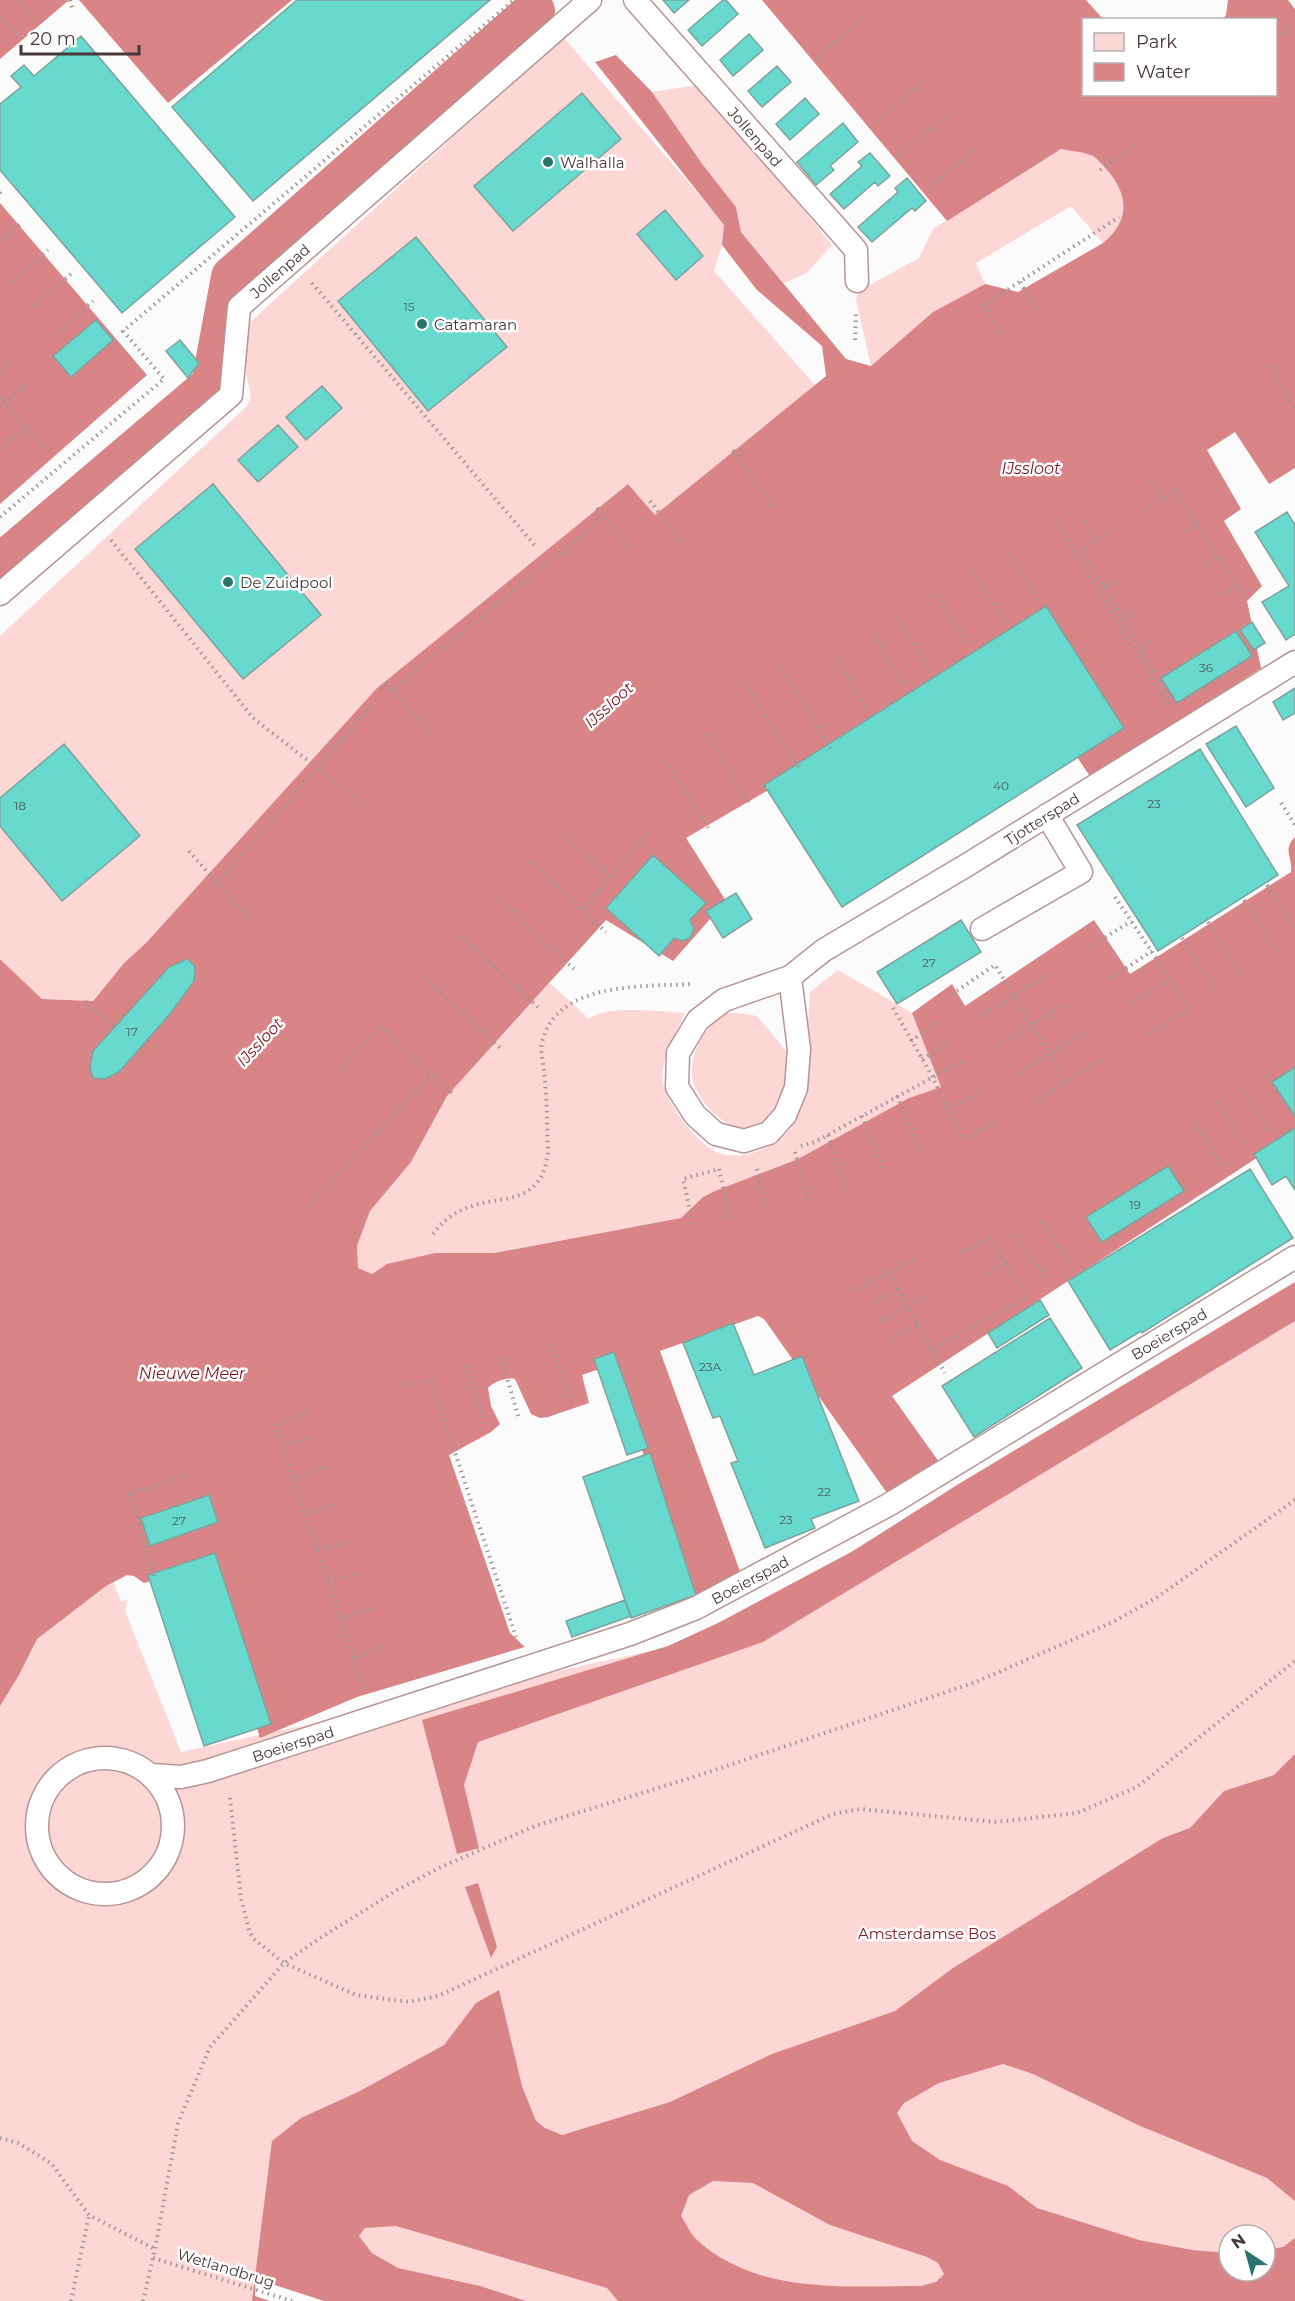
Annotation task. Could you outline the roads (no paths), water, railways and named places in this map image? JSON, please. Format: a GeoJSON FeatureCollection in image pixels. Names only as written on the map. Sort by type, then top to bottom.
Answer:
{"type":"FeatureCollection","features":[{"type":"Feature","properties":{"kind":"lane","name":"Jollenpad"},"geometry":{"type":"LineString","coordinates":[[0,594],[231,395],[239,307],[590,0]]}},
{"type":"Feature","properties":{"kind":"lane","name":"Jollenpad"},"geometry":{"type":"LineString","coordinates":[[635,0],[856,250],[857,281]]}},
{"type":"Feature","properties":{"kind":"lane","name":"Tjotterspad"},"geometry":{"type":"LineString","coordinates":[[790,977],[824,950],[1295,662]]}},
{"type":"Feature","properties":{"kind":"lane"},"geometry":{"type":"LineString","coordinates":[[982,929],[1081,872],[1047,815]]}},
{"type":"Feature","properties":{"kind":"lane"},"geometry":{"type":"LineString","coordinates":[[790,977],[799,1048],[796,1088],[785,1115],[770,1133],[744,1141],[716,1134],[695,1116],[677,1087],[678,1053],[698,1020],[724,1000],[790,977]]}},
{"type":"Feature","properties":{"kind":"lane","name":"Boeierspad"},"geometry":{"type":"LineString","coordinates":[[151,1775],[181,1777],[226,1766],[630,1634],[696,1608],[890,1504],[1295,1257]]}},
{"type":"Feature","properties":{"kind":"lane"},"geometry":{"type":"LineString","coordinates":[[104,1758],[125,1761],[151,1775],[166,1791],[173,1829],[168,1852],[155,1872],[136,1887],[113,1894],[89,1893],[68,1884],[50,1868],[39,1847],[36,1826],[40,1805],[49,1786],[64,1771],[83,1761],[104,1758]]}},
{"type":"Feature","properties":{"kind":"water"},"geometry":{"type":"Polygon","coordinates":[[[0,0],[69,0],[0,59],[0,0]]]}},
{"type":"Feature","properties":{"kind":"water"},"geometry":{"type":"Polygon","coordinates":[[[79,0],[292,0],[168,103],[79,0]]]}},
{"type":"Feature","properties":{"kind":"water"},"geometry":{"type":"Polygon","coordinates":[[[762,0],[1086,0],[1102,18],[1082,18],[1082,96],[1277,96],[1277,18],[1224,18],[1228,0],[1288,0],[1295,9],[1295,468],[1269,484],[1235,432],[1207,450],[1241,509],[1224,521],[1262,586],[1247,601],[1261,668],[1091,778],[1001,642],[777,785],[686,838],[726,901],[673,961],[606,920],[447,1096],[411,1162],[370,1211],[357,1246],[358,1268],[372,1274],[387,1264],[435,1253],[494,1253],[681,1218],[703,1197],[798,1159],[909,1098],[941,1087],[912,1013],[952,984],[965,1006],[1094,920],[1130,974],[1291,872],[1289,846],[1295,837],[1295,1133],[892,1396],[939,1462],[887,1493],[764,1319],[758,1316],[660,1351],[741,1574],[697,1601],[611,1365],[582,1375],[589,1403],[548,1417],[540,1418],[531,1414],[515,1379],[508,1379],[488,1388],[491,1406],[500,1424],[491,1432],[449,1455],[510,1633],[525,1647],[357,1697],[260,1738],[205,1565],[144,1583],[134,1576],[127,1575],[106,1586],[37,1639],[0,1706],[0,959],[42,999],[93,1001],[124,963],[146,943],[377,688],[628,484],[655,515],[826,376],[822,346],[756,289],[722,245],[724,225],[595,62],[616,55],[652,92],[703,165],[736,207],[741,232],[846,359],[871,366],[933,312],[985,284],[1018,292],[1103,243],[1112,235],[1122,217],[1123,198],[1114,179],[1093,156],[1061,149],[947,221],[762,0]]]}},
{"type":"Feature","properties":{"kind":"water"},"geometry":{"type":"Polygon","coordinates":[[[0,203],[147,375],[0,504],[0,203]]]}},
{"type":"Feature","properties":{"kind":"water"},"geometry":{"type":"Polygon","coordinates":[[[1295,1282],[1295,1321],[763,1642],[478,1742],[464,1785],[479,1848],[457,1854],[422,1720],[668,1646],[718,1623],[853,1551],[957,1485],[1295,1282]]]}},
{"type":"Feature","properties":{"kind":"water"},"geometry":{"type":"Polygon","coordinates":[[[1295,1754],[1295,2201],[1267,2178],[1138,2125],[1033,2074],[1003,2064],[939,2083],[904,2103],[897,2113],[912,2141],[940,2160],[1008,2186],[1037,2208],[1139,2240],[1192,2250],[1217,2252],[1217,2283],[1277,2283],[1277,2248],[1283,2247],[1295,2238],[1295,2301],[618,2301],[607,2288],[396,2226],[365,2228],[359,2236],[372,2253],[398,2268],[480,2286],[526,2301],[252,2301],[272,2141],[301,2118],[358,2092],[444,2045],[476,2003],[499,1990],[522,2086],[536,2121],[545,2128],[562,2135],[670,2102],[772,2054],[895,2011],[953,1968],[1163,1838],[1190,1828],[1224,1791],[1274,1775],[1295,1754]],[[713,2181],[689,2195],[681,2216],[696,2239],[720,2257],[746,2270],[774,2278],[803,2284],[833,2286],[921,2286],[936,2282],[944,2274],[938,2263],[927,2257],[830,2225],[753,2183],[713,2181]]]}},
{"type":"Feature","properties":{"kind":"water"},"geometry":{"type":"Polygon","coordinates":[[[478,1883],[497,1947],[491,1958],[465,1887],[478,1883]]]}},
{"type":"Feature","properties":{"kind":"waterway"},"geometry":{"type":"LineString","coordinates":[[0,565],[212,385],[232,277],[534,11]]}},
{"type":"Feature","properties":{"kind":"place","name":"Walhalla"},"geometry":{"type":"Point","coordinates":[548,162]}},
{"type":"Feature","properties":{"kind":"place","name":"Catamaran"},"geometry":{"type":"Point","coordinates":[422,324]}},
{"type":"Feature","properties":{"kind":"place","name":"De Zuidpool"},"geometry":{"type":"Point","coordinates":[228,582]}},
{"type":"Feature","properties":{"kind":"water label","name":"IJssloot"},"geometry":{"type":"Point","coordinates":[1031,468]}},
{"type":"Feature","properties":{"kind":"water label","name":"IJssloot"},"geometry":{"type":"Point","coordinates":[609,705]}},
{"type":"Feature","properties":{"kind":"water label","name":"IJssloot"},"geometry":{"type":"Point","coordinates":[260,1042]}},
{"type":"Feature","properties":{"kind":"water label","name":"Nieuwe Meer"},"geometry":{"type":"Point","coordinates":[192,1373]}},
{"type":"Feature","properties":{"kind":"park label","name":"Amsterdamse Bos"},"geometry":{"type":"Point","coordinates":[927,1933]}}]}
